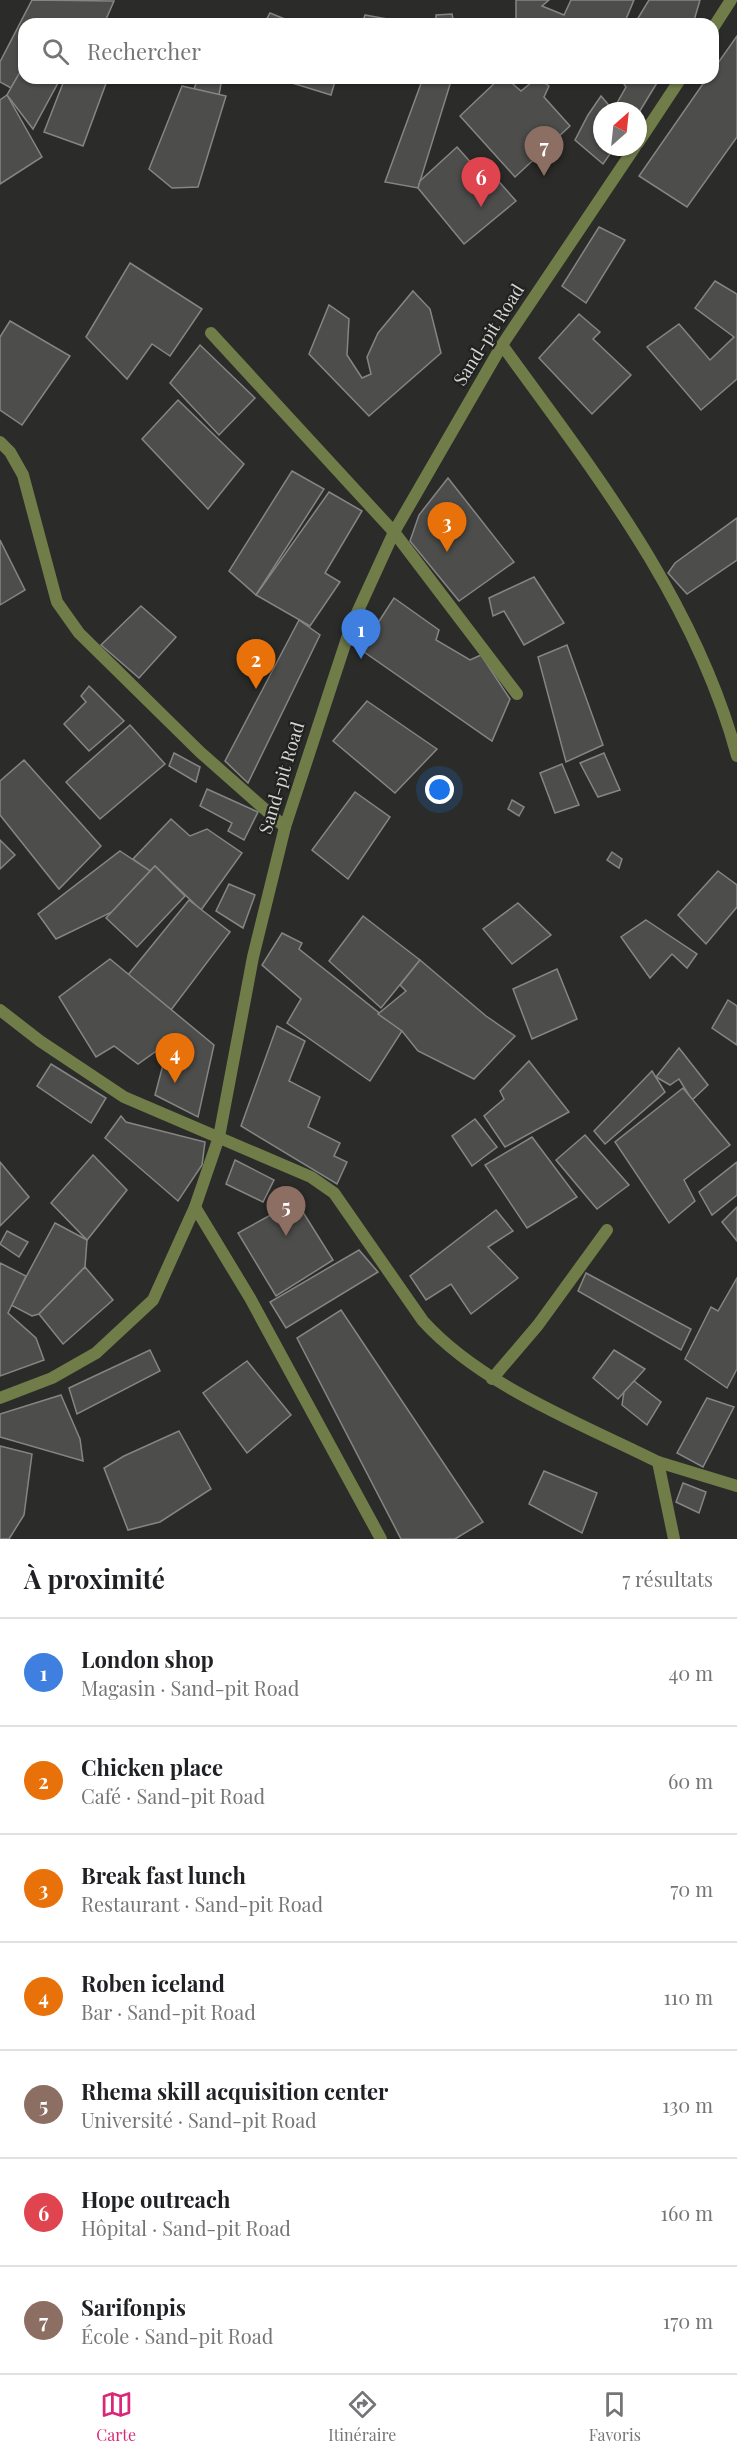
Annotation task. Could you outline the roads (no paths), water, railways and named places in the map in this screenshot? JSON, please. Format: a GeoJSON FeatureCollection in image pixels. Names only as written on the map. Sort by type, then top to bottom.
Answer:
{"type":"FeatureCollection","features":[{"type":"Feature","properties":{"kind":"street"},"geometry":{"type":"LineString","coordinates":[[719,18],[730,0]]}},
{"type":"Feature","properties":{"kind":"street"},"geometry":{"type":"LineString","coordinates":[[647,129],[677,84]]}},
{"type":"Feature","properties":{"kind":"street","name":"Sand-pit Road"},"geometry":{"type":"LineString","coordinates":[[0,1398],[52,1378],[96,1353],[153,1300],[195,1207],[219,1137],[253,957],[285,827],[351,626],[394,532],[502,345],[629,156]]}},
{"type":"Feature","properties":{"kind":"street"},"geometry":{"type":"LineString","coordinates":[[212,333],[394,532],[517,694]]}},
{"type":"Feature","properties":{"kind":"street"},"geometry":{"type":"LineString","coordinates":[[502,345],[588,463],[644,547],[691,631],[728,724],[737,756]]}},
{"type":"Feature","properties":{"kind":"street"},"geometry":{"type":"LineString","coordinates":[[0,442],[10,452],[23,475],[57,602],[79,633],[200,752],[285,827]]}},
{"type":"Feature","properties":{"kind":"street"},"geometry":{"type":"LineString","coordinates":[[0,1010],[40,1041],[124,1097],[311,1177],[334,1193],[423,1321],[441,1340],[492,1379],[658,1462],[737,1486]]}},
{"type":"Feature","properties":{"kind":"street"},"geometry":{"type":"LineString","coordinates":[[195,1207],[250,1298],[381,1539]]}},
{"type":"Feature","properties":{"kind":"street"},"geometry":{"type":"LineString","coordinates":[[492,1379],[538,1325],[607,1230]]}},
{"type":"Feature","properties":{"kind":"street"},"geometry":{"type":"LineString","coordinates":[[658,1462],[674,1539]]}},
{"type":"Feature","properties":{"kind":"place","name":"Sarifonpis"},"geometry":{"type":"Point","coordinates":[544,176]}},
{"type":"Feature","properties":{"kind":"place","name":"Hope outreach"},"geometry":{"type":"Point","coordinates":[481,207]}},
{"type":"Feature","properties":{"kind":"place","name":"Break fast lunch"},"geometry":{"type":"Point","coordinates":[447,552]}},
{"type":"Feature","properties":{"kind":"place","name":"London shop"},"geometry":{"type":"Point","coordinates":[361,659]}},
{"type":"Feature","properties":{"kind":"place","name":"Chicken place"},"geometry":{"type":"Point","coordinates":[256,689]}},
{"type":"Feature","properties":{"kind":"place","name":"Roben iceland"},"geometry":{"type":"Point","coordinates":[175,1083]}},
{"type":"Feature","properties":{"kind":"place","name":"Rhema skill acquisition center"},"geometry":{"type":"Point","coordinates":[286,1236]}}]}
